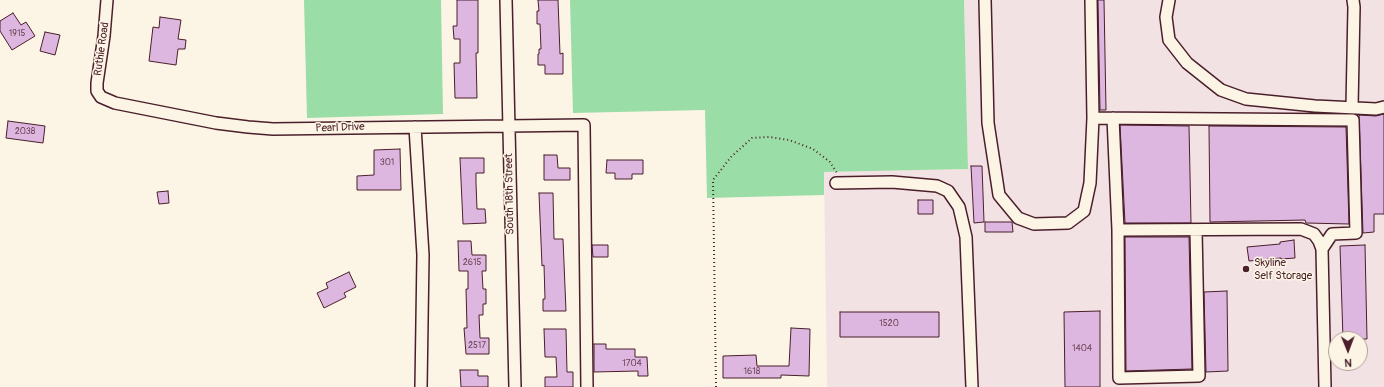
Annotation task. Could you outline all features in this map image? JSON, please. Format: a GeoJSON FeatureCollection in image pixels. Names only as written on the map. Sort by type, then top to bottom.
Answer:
{"type":"FeatureCollection","features":[{"type":"Feature","properties":{"kind":"street","name":"Ruthie Road"},"geometry":{"type":"LineString","coordinates":[[101,97],[97,91],[97,83],[104,36],[107,0]]}},
{"type":"Feature","properties":{"kind":"street","name":"South 18th Street"},"geometry":{"type":"LineString","coordinates":[[506,0],[515,387]]}},
{"type":"Feature","properties":{"kind":"street"},"geometry":{"type":"LineString","coordinates":[[985,0],[988,123],[999,195],[1018,218],[1034,224],[1068,223],[1084,211],[1090,183],[1093,118],[1091,0]]}},
{"type":"Feature","properties":{"kind":"street"},"geometry":{"type":"LineString","coordinates":[[1169,0],[1166,17],[1170,40],[1187,63],[1221,90],[1246,99],[1315,106],[1352,108],[1384,107]]}},
{"type":"Feature","properties":{"kind":"street"},"geometry":{"type":"LineString","coordinates":[[1352,108],[1353,0]]}},
{"type":"Feature","properties":{"kind":"street","name":"Pearl Drive"},"geometry":{"type":"LineString","coordinates":[[101,97],[115,103],[248,128],[306,129],[584,124],[587,387]]}},
{"type":"Feature","properties":{"kind":"street"},"geometry":{"type":"LineString","coordinates":[[1093,118],[1354,120],[1356,233],[1332,234],[1322,249]]}},
{"type":"Feature","properties":{"kind":"street"},"geometry":{"type":"LineString","coordinates":[[1113,118],[1118,230],[1118,378],[1199,376],[1196,230]]}},
{"type":"Feature","properties":{"kind":"street"},"geometry":{"type":"LineString","coordinates":[[415,127],[423,255],[421,387]]}},
{"type":"Feature","properties":{"kind":"street"},"geometry":{"type":"LineString","coordinates":[[840,183],[892,182],[937,186],[948,191],[959,207],[966,236],[972,387]]}},
{"type":"Feature","properties":{"kind":"street"},"geometry":{"type":"LineString","coordinates":[[1118,230],[1301,229],[1314,234],[1319,240],[1322,249],[1325,387]]}},
{"type":"Feature","properties":{"kind":"path"},"geometry":{"type":"LineString","coordinates":[[716,387],[713,180],[731,157],[752,138],[768,137],[789,140],[813,149],[830,162],[840,183]]}},
{"type":"Feature","properties":{"kind":"shaded area"},"geometry":{"type":"Polygon","coordinates":[[[964,0],[1384,0],[1384,387],[827,387],[824,172],[968,169],[964,0]]]}},
{"type":"Feature","properties":{"kind":"green space"},"geometry":{"type":"Polygon","coordinates":[[[304,0],[441,0],[443,114],[307,118],[304,0]]]}},
{"type":"Feature","properties":{"kind":"green space"},"geometry":{"type":"Polygon","coordinates":[[[570,0],[964,0],[968,169],[824,172],[824,195],[707,198],[705,110],[573,113],[570,0]]]}},
{"type":"Feature","properties":{"kind":"building"},"geometry":{"type":"Polygon","coordinates":[[[457,0],[478,0],[478,53],[476,53],[477,98],[455,98],[454,63],[460,63],[460,39],[454,39],[453,26],[457,26],[457,0]]]}},
{"type":"Feature","properties":{"kind":"building"},"geometry":{"type":"Polygon","coordinates":[[[538,0],[558,0],[560,54],[563,53],[563,74],[545,74],[545,65],[538,65],[538,54],[539,49],[541,49],[540,24],[537,24],[537,11],[539,11],[538,0]]]}},
{"type":"Feature","properties":{"kind":"building"},"geometry":{"type":"Polygon","coordinates":[[[1098,0],[1104,0],[1106,110],[1100,110],[1098,0]]]}},
{"type":"Feature","properties":{"kind":"building"},"geometry":{"type":"Polygon","coordinates":[[[13,13],[21,25],[26,22],[35,36],[12,50],[0,31],[0,21],[13,13]]]}},
{"type":"Feature","properties":{"kind":"building"},"geometry":{"type":"Polygon","coordinates":[[[160,17],[181,20],[178,39],[186,40],[185,49],[178,49],[176,65],[149,61],[153,27],[159,28],[160,17]]]}},
{"type":"Feature","properties":{"kind":"building"},"geometry":{"type":"Polygon","coordinates":[[[45,32],[60,35],[55,55],[40,51],[45,32]]]}},
{"type":"Feature","properties":{"kind":"building"},"geometry":{"type":"Polygon","coordinates":[[[1384,114],[1384,214],[1374,214],[1374,232],[1363,233],[1359,115],[1376,116],[1384,114]]]}},
{"type":"Feature","properties":{"kind":"building"},"geometry":{"type":"Polygon","coordinates":[[[8,121],[45,126],[43,143],[6,138],[8,121]]]}},
{"type":"Feature","properties":{"kind":"building"},"geometry":{"type":"Polygon","coordinates":[[[1120,125],[1189,126],[1191,223],[1125,223],[1120,125]]]}},
{"type":"Feature","properties":{"kind":"building"},"geometry":{"type":"Polygon","coordinates":[[[1209,126],[1346,127],[1349,224],[1306,223],[1305,220],[1210,222],[1209,126]]]}},
{"type":"Feature","properties":{"kind":"building"},"geometry":{"type":"Polygon","coordinates":[[[400,149],[401,190],[357,190],[357,176],[374,175],[374,150],[400,149]]]}},
{"type":"Feature","properties":{"kind":"building"},"geometry":{"type":"Polygon","coordinates":[[[544,155],[557,155],[558,168],[570,168],[570,180],[544,180],[544,155]]]}},
{"type":"Feature","properties":{"kind":"building"},"geometry":{"type":"Polygon","coordinates":[[[460,158],[484,158],[484,173],[476,173],[476,183],[477,209],[485,209],[486,223],[463,224],[460,158]]]}},
{"type":"Feature","properties":{"kind":"building"},"geometry":{"type":"Polygon","coordinates":[[[607,160],[643,160],[643,174],[632,174],[632,179],[615,179],[615,173],[606,173],[607,160]]]}},
{"type":"Feature","properties":{"kind":"building"},"geometry":{"type":"Polygon","coordinates":[[[971,166],[982,166],[984,222],[974,223],[971,166]]]}},
{"type":"Feature","properties":{"kind":"building"},"geometry":{"type":"Polygon","coordinates":[[[168,191],[169,203],[159,204],[157,192],[168,191]]]}},
{"type":"Feature","properties":{"kind":"building"},"geometry":{"type":"Polygon","coordinates":[[[539,193],[553,193],[554,239],[563,239],[566,311],[543,311],[543,299],[545,299],[544,265],[542,266],[539,193]]]}},
{"type":"Feature","properties":{"kind":"building"},"geometry":{"type":"Polygon","coordinates":[[[918,200],[933,200],[933,214],[918,214],[918,200]]]}},
{"type":"Feature","properties":{"kind":"building"},"geometry":{"type":"Polygon","coordinates":[[[985,222],[1012,222],[1013,232],[985,232],[985,222]]]}},
{"type":"Feature","properties":{"kind":"building"},"geometry":{"type":"Polygon","coordinates":[[[1125,237],[1189,237],[1192,369],[1126,371],[1125,237]]]}},
{"type":"Feature","properties":{"kind":"building"},"geometry":{"type":"Polygon","coordinates":[[[1294,240],[1295,258],[1249,261],[1247,247],[1280,244],[1280,242],[1294,240]]]}},
{"type":"Feature","properties":{"kind":"building"},"geometry":{"type":"Polygon","coordinates":[[[458,241],[471,241],[472,255],[486,255],[486,271],[482,271],[483,289],[486,289],[486,304],[483,304],[483,315],[479,315],[480,338],[489,338],[489,354],[466,354],[464,328],[467,328],[466,289],[468,289],[468,271],[459,271],[458,241]]]}},
{"type":"Feature","properties":{"kind":"building"},"geometry":{"type":"Polygon","coordinates":[[[592,245],[608,245],[608,257],[593,257],[592,245]]]}},
{"type":"Feature","properties":{"kind":"building"},"geometry":{"type":"Polygon","coordinates":[[[1365,245],[1367,331],[1343,331],[1340,246],[1365,245]]]}},
{"type":"Feature","properties":{"kind":"building"},"geometry":{"type":"Polygon","coordinates":[[[349,272],[356,287],[344,293],[346,297],[324,308],[317,293],[328,288],[326,283],[349,272]]]}},
{"type":"Feature","properties":{"kind":"building"},"geometry":{"type":"Polygon","coordinates":[[[1227,291],[1228,371],[1206,372],[1204,292],[1227,291]]]}},
{"type":"Feature","properties":{"kind":"building"},"geometry":{"type":"Polygon","coordinates":[[[1100,311],[1100,387],[1065,387],[1064,312],[1100,311]]]}},
{"type":"Feature","properties":{"kind":"building"},"geometry":{"type":"Polygon","coordinates":[[[840,312],[939,312],[939,337],[840,337],[840,312]]]}},
{"type":"Feature","properties":{"kind":"building"},"geometry":{"type":"Polygon","coordinates":[[[791,328],[810,329],[809,376],[781,375],[781,378],[723,378],[723,356],[756,355],[757,366],[789,366],[791,328]]]}},
{"type":"Feature","properties":{"kind":"building"},"geometry":{"type":"Polygon","coordinates":[[[544,329],[566,329],[567,372],[573,372],[573,387],[545,387],[545,377],[557,377],[556,357],[545,357],[544,329]]]}},
{"type":"Feature","properties":{"kind":"building"},"geometry":{"type":"Polygon","coordinates":[[[594,344],[606,344],[606,349],[635,349],[635,357],[647,357],[648,376],[638,376],[638,371],[594,372],[594,344]]]}},
{"type":"Feature","properties":{"kind":"building"},"geometry":{"type":"Polygon","coordinates":[[[460,370],[478,370],[478,376],[488,376],[488,387],[461,387],[460,370]]]}},
{"type":"Feature","properties":{"kind":"place","name":"Skyline Self Storage"},"geometry":{"type":"Point","coordinates":[1246,269]}}]}
